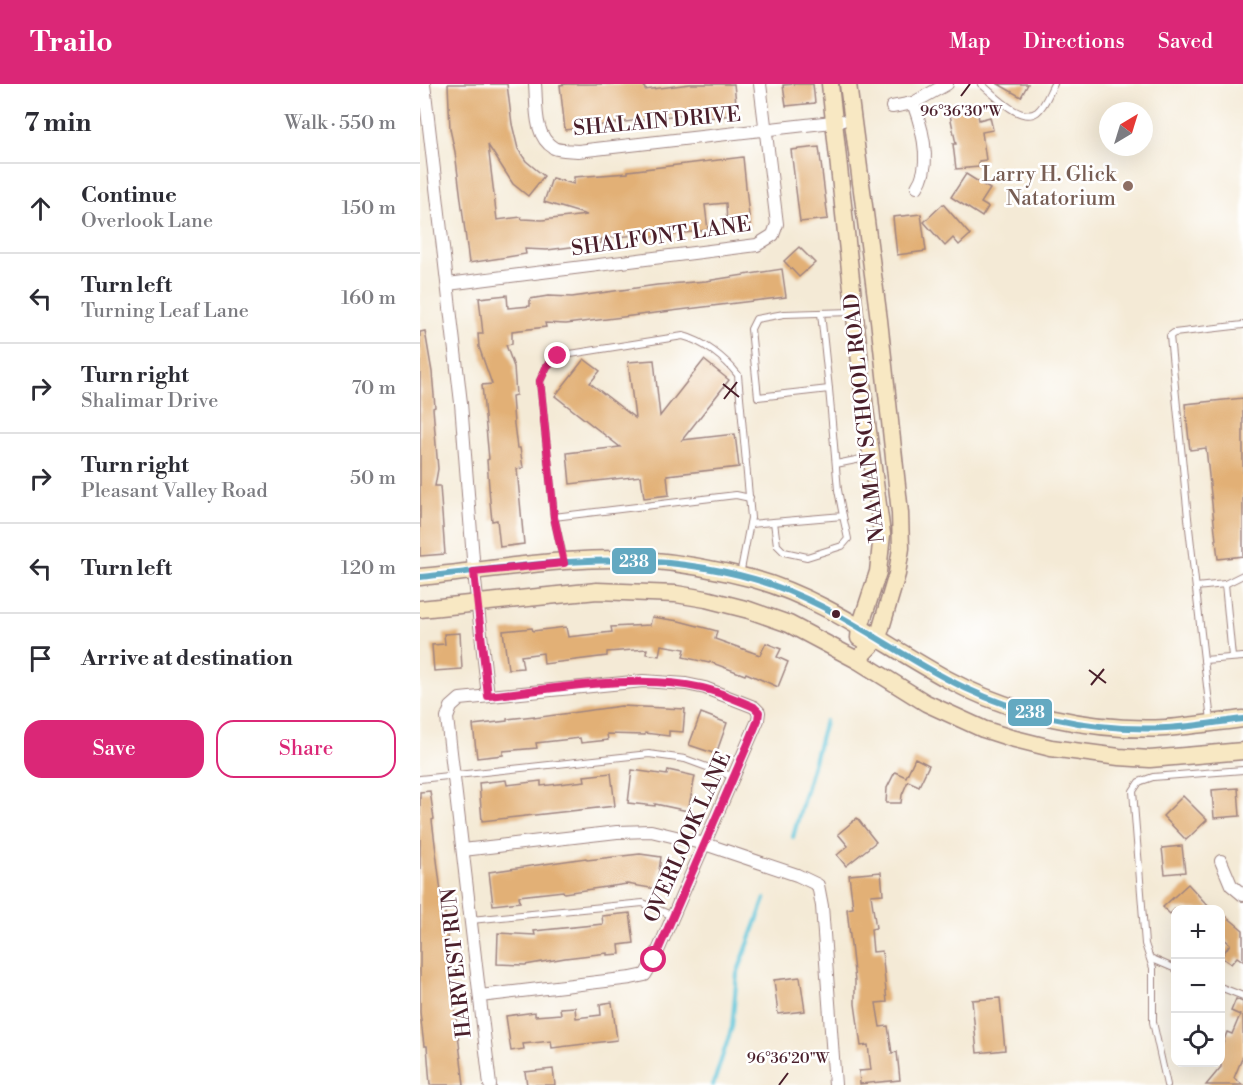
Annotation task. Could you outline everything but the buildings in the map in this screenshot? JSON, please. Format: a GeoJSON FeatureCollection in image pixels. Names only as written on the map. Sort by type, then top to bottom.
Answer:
{"type":"FeatureCollection","features":[{"type":"Feature","properties":{"kind":"main road","name":"NAAMAN SCHOOL ROAD"},"geometry":{"type":"LineString","coordinates":[[830,84],[882,534],[878,572],[860,627],[856,660]]}},
{"type":"Feature","properties":{"kind":"main road","name":"NAAMAN SCHOOL ROAD"},"geometry":{"type":"LineString","coordinates":[[848,84],[879,320],[900,513],[901,548],[897,574],[878,638],[856,660]]}},
{"type":"Feature","properties":{"kind":"main road"},"geometry":{"type":"LineString","coordinates":[[420,577],[564,563],[646,560],[717,570],[791,592],[833,610],[971,691],[1037,714],[1104,726],[1136,728],[1167,728],[1243,719]]}},
{"type":"Feature","properties":{"kind":"main road"},"geometry":{"type":"LineString","coordinates":[[420,609],[597,591],[676,594],[706,598],[789,624],[856,660],[898,688],[983,729],[1051,748],[1085,754],[1150,759],[1243,751]]}},
{"type":"Feature","properties":{"kind":"street"},"geometry":{"type":"LineString","coordinates":[[424,84],[461,403],[474,572],[488,696]]}},
{"type":"Feature","properties":{"kind":"street","name":"SHALAIN DRIVE"},"geometry":{"type":"LineString","coordinates":[[535,84],[539,130],[544,140],[555,148],[578,151],[834,123],[851,119]]}},
{"type":"Feature","properties":{"kind":"street","name":"SHALFONT LANE"},"geometry":{"type":"LineString","coordinates":[[448,284],[757,245],[773,235],[777,224],[760,84]]}},
{"type":"Feature","properties":{"kind":"street"},"geometry":{"type":"LineString","coordinates":[[892,107],[913,103],[947,84]]}},
{"type":"Feature","properties":{"kind":"street"},"geometry":{"type":"LineString","coordinates":[[913,103],[921,122],[925,164],[922,180],[917,187]]}},
{"type":"Feature","properties":{"kind":"street","name":"OVERLOOK LANE"},"geometry":{"type":"LineString","coordinates":[[480,996],[645,975],[674,916],[758,720],[759,712],[754,707],[705,688],[662,682],[614,683],[488,696]]}},
{"type":"Feature","properties":{"kind":"street","name":"HARVEST RUN"},"geometry":{"type":"LineString","coordinates":[[488,696],[460,699],[451,707],[447,718],[490,1085]]}},
{"type":"Feature","properties":{"kind":"street"},"geometry":{"type":"LineString","coordinates":[[463,850],[634,830],[669,834],[705,844],[797,875],[818,885],[822,906],[835,1085]]}},
{"type":"Feature","properties":{"kind":"street"},"geometry":{"type":"LineString","coordinates":[[1221,861],[1232,885],[1243,895]]}},
{"type":"Feature","properties":{"kind":"lane"},"geometry":{"type":"LineString","coordinates":[[981,84],[1023,115],[1030,115],[1042,108],[1054,84]]}},
{"type":"Feature","properties":{"kind":"lane"},"geometry":{"type":"LineString","coordinates":[[829,389],[758,397],[751,329],[756,319],[784,314],[856,312]]}},
{"type":"Feature","properties":{"kind":"lane"},"geometry":{"type":"LineString","coordinates":[[774,522],[777,545],[784,552],[807,556],[842,546],[848,539],[838,490],[821,313]]}},
{"type":"Feature","properties":{"kind":"lane"},"geometry":{"type":"LineString","coordinates":[[1212,723],[1170,336],[1174,333],[1243,325]]}},
{"type":"Feature","properties":{"kind":"lane"},"geometry":{"type":"LineString","coordinates":[[564,563],[554,517],[540,381],[547,366],[558,356],[683,336],[694,338],[730,364],[738,375],[750,498],[750,524],[740,576]]}},
{"type":"Feature","properties":{"kind":"lane"},"geometry":{"type":"LineString","coordinates":[[836,464],[872,457]]}},
{"type":"Feature","properties":{"kind":"lane"},"geometry":{"type":"LineString","coordinates":[[554,517],[736,495],[750,498]]}},
{"type":"Feature","properties":{"kind":"lane"},"geometry":{"type":"LineString","coordinates":[[750,524],[843,516]]}},
{"type":"Feature","properties":{"kind":"lane"},"geometry":{"type":"LineString","coordinates":[[1196,587],[1225,584],[1243,575]]}},
{"type":"Feature","properties":{"kind":"lane"},"geometry":{"type":"LineString","coordinates":[[1225,584],[1232,657]]}},
{"type":"Feature","properties":{"kind":"lane"},"geometry":{"type":"LineString","coordinates":[[1204,660],[1243,657]]}},
{"type":"Feature","properties":{"kind":"lane"},"geometry":{"type":"LineString","coordinates":[[420,779],[649,754],[685,759],[734,777]]}},
{"type":"Feature","properties":{"kind":"lane"},"geometry":{"type":"LineString","coordinates":[[1167,1085],[1153,1022],[1153,968],[1145,944],[1134,791],[1138,782],[1153,777],[1243,770]]}},
{"type":"Feature","properties":{"kind":"lane"},"geometry":{"type":"LineString","coordinates":[[471,920],[643,903],[674,916]]}},
{"type":"Feature","properties":{"kind":"lane"},"geometry":{"type":"LineString","coordinates":[[1150,958],[1171,967]]}},
{"type":"Feature","properties":{"kind":"lane"},"geometry":{"type":"LineString","coordinates":[[1225,989],[1243,996]]}},
{"type":"Feature","properties":{"kind":"waterway"},"geometry":{"type":"LineString","coordinates":[[793,837],[825,721]]}},
{"type":"Feature","properties":{"kind":"waterway"},"geometry":{"type":"LineString","coordinates":[[713,1085],[732,1027],[737,974],[765,899]]}},
{"type":"Feature","properties":{"kind":"transit line","name":"238"},"geometry":{"type":"LineString","coordinates":[[420,577],[587,561],[669,563],[711,569],[754,579],[805,598],[947,679],[1026,711],[1109,727],[1185,727],[1243,719]]}},
{"type":"Feature","properties":{"kind":"place","name":"Larry H. Glick Natatorium"},"geometry":{"type":"Point","coordinates":[1128,186]}},
{"type":"Feature","properties":{"kind":"route"},"geometry":{"type":"LineString","coordinates":[[558,356],[547,366],[540,381],[554,517],[564,563],[474,572],[488,696],[614,683],[662,682],[705,688],[754,707],[759,712],[748,744],[654,960]]}}]}
